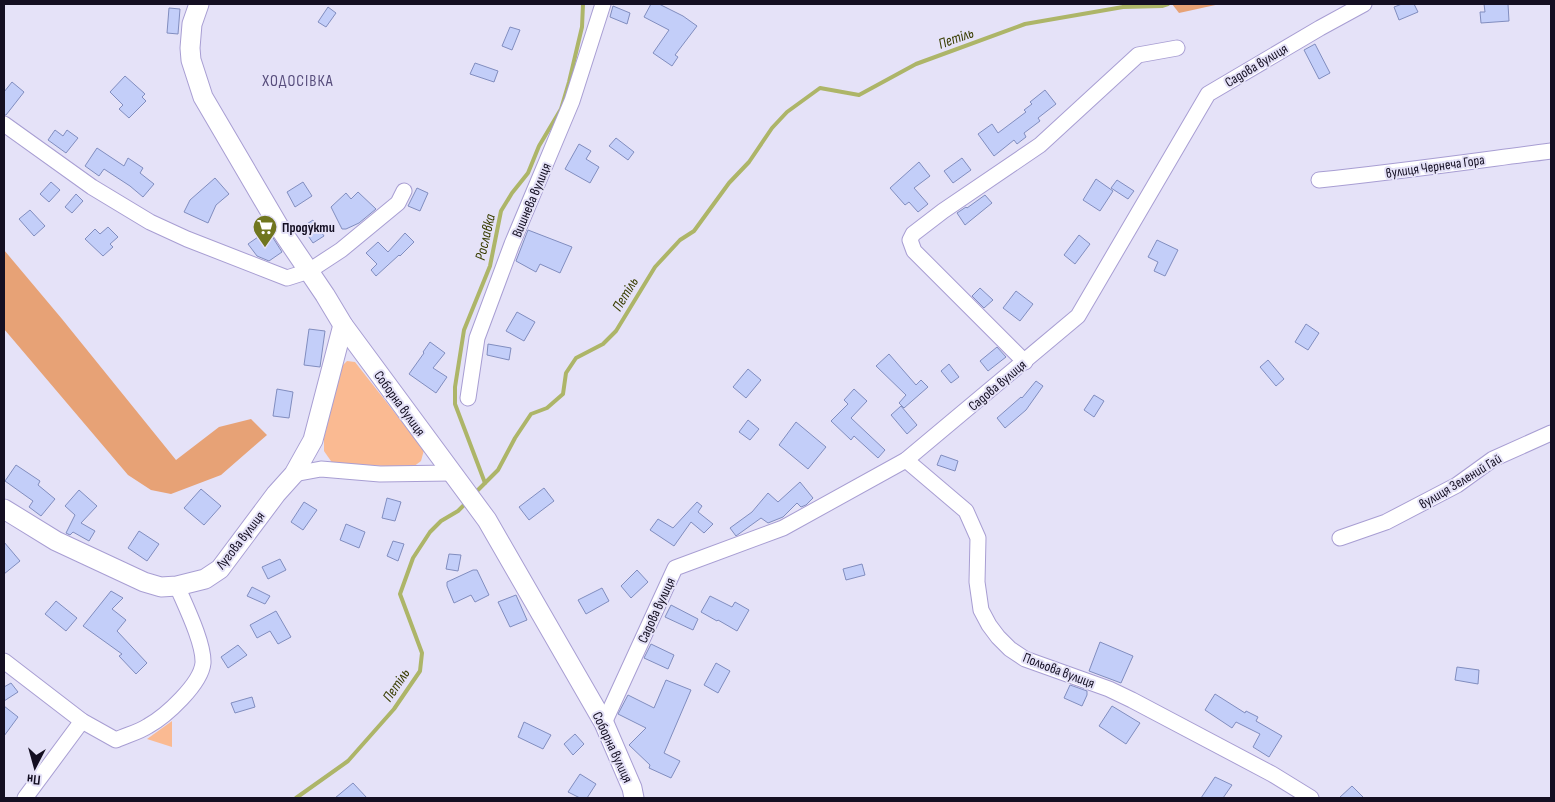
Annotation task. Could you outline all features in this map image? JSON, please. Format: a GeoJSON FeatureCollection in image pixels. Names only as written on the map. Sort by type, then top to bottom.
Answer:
{"type":"FeatureCollection","features":[{"type":"Feature","properties":{"kind":"street","name":"Соборна вулиця"},"geometry":{"type":"LineString","coordinates":[[199,4],[192,24],[190,48],[191,60],[203,97],[281,230],[343,326],[487,520],[604,722],[632,788],[634,798]]}},
{"type":"Feature","properties":{"kind":"street","name":"Вишнева вулиця"},"geometry":{"type":"LineString","coordinates":[[468,398],[477,338],[512,244],[572,101],[603,4]]}},
{"type":"Feature","properties":{"kind":"street","name":"Садова вулиця"},"geometry":{"type":"LineString","coordinates":[[604,722],[675,568],[783,528],[906,460],[1078,316],[1208,94],[1364,4]]}},
{"type":"Feature","properties":{"kind":"street"},"geometry":{"type":"LineString","coordinates":[[1025,362],[914,251],[910,240],[913,234],[943,211],[1040,145],[1138,55],[1178,48]]}},
{"type":"Feature","properties":{"kind":"street"},"geometry":{"type":"LineString","coordinates":[[4,124],[92,187],[150,222],[187,239],[287,278],[309,271],[341,250],[398,203],[404,192]]}},
{"type":"Feature","properties":{"kind":"street","name":"вулиця Чернеча Гора"},"geometry":{"type":"LineString","coordinates":[[1319,180],[1414,170],[1551,151]]}},
{"type":"Feature","properties":{"kind":"street","name":"Лугова вулиця"},"geometry":{"type":"LineString","coordinates":[[4,509],[56,541],[144,582],[161,587],[177,586],[204,579],[220,569],[276,494],[294,474],[313,440],[343,326]]}},
{"type":"Feature","properties":{"kind":"street","name":"вулиця Зелений Гай"},"geometry":{"type":"LineString","coordinates":[[1340,538],[1386,522],[1457,486],[1493,460],[1551,433]]}},
{"type":"Feature","properties":{"kind":"street","name":"Польова вулиця"},"geometry":{"type":"LineString","coordinates":[[906,460],[966,511],[978,538],[976,582],[982,610],[989,625],[1010,649],[1025,659],[1109,689],[1132,700],[1272,774],[1311,798]]}},
{"type":"Feature","properties":{"kind":"street"},"geometry":{"type":"LineString","coordinates":[[294,474],[321,469],[455,477]]}},
{"type":"Feature","properties":{"kind":"street"},"geometry":{"type":"LineString","coordinates":[[6,667],[82,720],[116,740],[148,726],[190,690],[199,677],[203,663],[199,639],[177,586]]}},
{"type":"Feature","properties":{"kind":"street"},"geometry":{"type":"LineString","coordinates":[[25,798],[82,720]]}},
{"type":"Feature","properties":{"kind":"shaded area"},"geometry":{"type":"Polygon","coordinates":[[[1172,4],[1220,4],[1179,13],[1172,4]]]}},
{"type":"Feature","properties":{"kind":"shaded area"},"geometry":{"type":"Polygon","coordinates":[[[4,250],[176,460],[219,427],[251,419],[267,435],[221,475],[171,494],[151,490],[128,475],[4,329],[4,250]]]}},
{"type":"Feature","properties":{"kind":"shaded area"},"geometry":{"type":"Polygon","coordinates":[[[347,361],[355,362],[424,450],[421,461],[413,467],[333,464],[324,451],[324,438],[342,366],[347,361]]]}},
{"type":"Feature","properties":{"kind":"shaded area"},"geometry":{"type":"Polygon","coordinates":[[[172,721],[172,747],[147,739],[172,721]]]}},
{"type":"Feature","properties":{"kind":"building"},"geometry":{"type":"Polygon","coordinates":[[[651,4],[659,4],[683,16],[697,26],[675,55],[678,57],[672,66],[653,53],[669,30],[644,17],[651,4]]]}},
{"type":"Feature","properties":{"kind":"building"},"geometry":{"type":"Polygon","coordinates":[[[1402,4],[1414,4],[1418,12],[1399,20],[1394,7],[1402,4]]]}},
{"type":"Feature","properties":{"kind":"building"},"geometry":{"type":"Polygon","coordinates":[[[1484,4],[1508,4],[1509,21],[1481,23],[1480,12],[1485,12],[1484,4]]]}},
{"type":"Feature","properties":{"kind":"building"},"geometry":{"type":"Polygon","coordinates":[[[613,6],[630,13],[627,24],[610,17],[613,6]]]}},
{"type":"Feature","properties":{"kind":"building"},"geometry":{"type":"Polygon","coordinates":[[[328,7],[336,13],[326,27],[318,22],[328,7]]]}},
{"type":"Feature","properties":{"kind":"building"},"geometry":{"type":"Polygon","coordinates":[[[169,8],[180,9],[178,34],[167,33],[169,8]]]}},
{"type":"Feature","properties":{"kind":"building"},"geometry":{"type":"Polygon","coordinates":[[[510,27],[520,30],[512,50],[502,46],[510,27]]]}},
{"type":"Feature","properties":{"kind":"building"},"geometry":{"type":"Polygon","coordinates":[[[1315,44],[1330,73],[1319,79],[1304,50],[1315,44]]]}},
{"type":"Feature","properties":{"kind":"building"},"geometry":{"type":"Polygon","coordinates":[[[475,63],[498,71],[494,82],[470,74],[475,63]]]}},
{"type":"Feature","properties":{"kind":"building"},"geometry":{"type":"Polygon","coordinates":[[[125,76],[145,94],[142,97],[146,101],[129,118],[119,109],[123,105],[110,92],[125,76]]]}},
{"type":"Feature","properties":{"kind":"building"},"geometry":{"type":"Polygon","coordinates":[[[12,82],[24,92],[6,115],[4,115],[4,92],[12,82]]]}},
{"type":"Feature","properties":{"kind":"building"},"geometry":{"type":"Polygon","coordinates":[[[1045,90],[1056,104],[1038,118],[1040,121],[1024,133],[1026,137],[1017,144],[1014,140],[994,156],[978,134],[992,124],[998,133],[1026,112],[1024,110],[1032,104],[1030,102],[1045,90]]]}},
{"type":"Feature","properties":{"kind":"building"},"geometry":{"type":"Polygon","coordinates":[[[55,130],[63,136],[67,130],[78,138],[66,153],[48,140],[55,130]]]}},
{"type":"Feature","properties":{"kind":"building"},"geometry":{"type":"Polygon","coordinates":[[[616,138],[634,152],[628,160],[609,146],[616,138]]]}},
{"type":"Feature","properties":{"kind":"building"},"geometry":{"type":"Polygon","coordinates":[[[579,144],[591,151],[586,159],[599,167],[590,183],[565,169],[579,144]]]}},
{"type":"Feature","properties":{"kind":"building"},"geometry":{"type":"Polygon","coordinates":[[[97,148],[124,166],[128,158],[143,168],[140,173],[154,184],[143,197],[104,169],[99,176],[85,166],[97,148]]]}},
{"type":"Feature","properties":{"kind":"building"},"geometry":{"type":"Polygon","coordinates":[[[962,158],[971,170],[953,183],[944,171],[962,158]]]}},
{"type":"Feature","properties":{"kind":"building"},"geometry":{"type":"Polygon","coordinates":[[[919,162],[930,176],[914,188],[928,204],[918,212],[909,202],[905,205],[890,188],[919,162]]]}},
{"type":"Feature","properties":{"kind":"building"},"geometry":{"type":"Polygon","coordinates":[[[215,178],[229,194],[216,205],[208,223],[184,212],[190,200],[215,178]]]}},
{"type":"Feature","properties":{"kind":"building"},"geometry":{"type":"Polygon","coordinates":[[[1096,179],[1113,191],[1100,211],[1083,200],[1096,179]]]}},
{"type":"Feature","properties":{"kind":"building"},"geometry":{"type":"Polygon","coordinates":[[[1117,180],[1134,191],[1128,199],[1111,188],[1117,180]]]}},
{"type":"Feature","properties":{"kind":"building"},"geometry":{"type":"Polygon","coordinates":[[[51,182],[60,190],[49,202],[40,194],[51,182]]]}},
{"type":"Feature","properties":{"kind":"building"},"geometry":{"type":"Polygon","coordinates":[[[303,182],[312,196],[295,207],[287,192],[303,182]]]}},
{"type":"Feature","properties":{"kind":"building"},"geometry":{"type":"Polygon","coordinates":[[[417,188],[428,193],[420,211],[408,206],[417,188]]]}},
{"type":"Feature","properties":{"kind":"building"},"geometry":{"type":"Polygon","coordinates":[[[358,192],[376,209],[359,223],[342,229],[331,207],[346,193],[351,199],[358,192]]]}},
{"type":"Feature","properties":{"kind":"building"},"geometry":{"type":"Polygon","coordinates":[[[76,194],[83,201],[72,213],[65,207],[76,194]]]}},
{"type":"Feature","properties":{"kind":"building"},"geometry":{"type":"Polygon","coordinates":[[[985,195],[992,203],[965,225],[957,213],[985,195]]]}},
{"type":"Feature","properties":{"kind":"building"},"geometry":{"type":"Polygon","coordinates":[[[30,210],[45,226],[34,236],[19,219],[30,210]]]}},
{"type":"Feature","properties":{"kind":"building"},"geometry":{"type":"Polygon","coordinates":[[[313,220],[324,236],[313,243],[302,227],[313,220]]]}},
{"type":"Feature","properties":{"kind":"building"},"geometry":{"type":"Polygon","coordinates":[[[108,227],[118,237],[110,244],[113,247],[103,256],[85,239],[95,229],[100,234],[108,227]]]}},
{"type":"Feature","properties":{"kind":"building","name":"Продукти"},"geometry":{"type":"Polygon","coordinates":[[[268,230],[282,252],[269,261],[257,256],[248,244],[268,230]]]}},
{"type":"Feature","properties":{"kind":"building"},"geometry":{"type":"Polygon","coordinates":[[[528,230],[572,247],[560,273],[540,264],[536,272],[516,261],[528,230]]]}},
{"type":"Feature","properties":{"kind":"building"},"geometry":{"type":"Polygon","coordinates":[[[405,233],[414,242],[376,276],[371,270],[377,264],[366,253],[378,242],[388,252],[405,233]]]}},
{"type":"Feature","properties":{"kind":"building"},"geometry":{"type":"Polygon","coordinates":[[[1079,235],[1090,244],[1075,264],[1064,255],[1079,235]]]}},
{"type":"Feature","properties":{"kind":"building"},"geometry":{"type":"Polygon","coordinates":[[[1157,240],[1178,250],[1165,276],[1154,271],[1158,262],[1148,257],[1157,240]]]}},
{"type":"Feature","properties":{"kind":"building"},"geometry":{"type":"Polygon","coordinates":[[[980,288],[993,300],[984,308],[972,296],[980,288]]]}},
{"type":"Feature","properties":{"kind":"building"},"geometry":{"type":"Polygon","coordinates":[[[1016,291],[1033,304],[1020,321],[1003,308],[1016,291]]]}},
{"type":"Feature","properties":{"kind":"building"},"geometry":{"type":"Polygon","coordinates":[[[517,312],[535,322],[524,341],[506,331],[517,312]]]}},
{"type":"Feature","properties":{"kind":"building"},"geometry":{"type":"Polygon","coordinates":[[[1306,324],[1319,333],[1308,350],[1295,342],[1306,324]]]}},
{"type":"Feature","properties":{"kind":"building"},"geometry":{"type":"Polygon","coordinates":[[[309,329],[325,331],[320,367],[304,365],[309,329]]]}},
{"type":"Feature","properties":{"kind":"building"},"geometry":{"type":"Polygon","coordinates":[[[430,342],[445,353],[433,368],[447,377],[436,393],[409,374],[430,342]]]}},
{"type":"Feature","properties":{"kind":"building"},"geometry":{"type":"Polygon","coordinates":[[[488,344],[511,348],[509,360],[487,355],[488,344]]]}},
{"type":"Feature","properties":{"kind":"building"},"geometry":{"type":"Polygon","coordinates":[[[997,347],[1006,357],[988,371],[980,361],[997,347]]]}},
{"type":"Feature","properties":{"kind":"building"},"geometry":{"type":"Polygon","coordinates":[[[889,354],[916,385],[921,380],[928,387],[904,408],[899,403],[906,395],[876,366],[889,354]]]}},
{"type":"Feature","properties":{"kind":"building"},"geometry":{"type":"Polygon","coordinates":[[[1268,360],[1284,379],[1276,386],[1260,367],[1268,360]]]}},
{"type":"Feature","properties":{"kind":"building"},"geometry":{"type":"Polygon","coordinates":[[[949,364],[959,377],[951,383],[941,371],[949,364]]]}},
{"type":"Feature","properties":{"kind":"building"},"geometry":{"type":"Polygon","coordinates":[[[748,369],[761,380],[746,398],[733,387],[748,369]]]}},
{"type":"Feature","properties":{"kind":"building"},"geometry":{"type":"Polygon","coordinates":[[[1036,381],[1043,386],[1026,410],[1005,428],[997,418],[1022,398],[1036,381]]]}},
{"type":"Feature","properties":{"kind":"building"},"geometry":{"type":"Polygon","coordinates":[[[277,389],[293,392],[289,418],[273,416],[277,389]]]}},
{"type":"Feature","properties":{"kind":"building"},"geometry":{"type":"Polygon","coordinates":[[[854,389],[867,401],[851,418],[885,450],[878,458],[854,436],[851,440],[831,421],[848,404],[844,400],[854,389]]]}},
{"type":"Feature","properties":{"kind":"building"},"geometry":{"type":"Polygon","coordinates":[[[1094,395],[1104,401],[1094,417],[1084,410],[1094,395]]]}},
{"type":"Feature","properties":{"kind":"building"},"geometry":{"type":"Polygon","coordinates":[[[901,406],[917,425],[907,434],[891,415],[901,406]]]}},
{"type":"Feature","properties":{"kind":"building"},"geometry":{"type":"Polygon","coordinates":[[[748,420],[759,429],[750,440],[739,432],[748,420]]]}},
{"type":"Feature","properties":{"kind":"building"},"geometry":{"type":"Polygon","coordinates":[[[796,422],[826,447],[808,469],[779,445],[796,422]]]}},
{"type":"Feature","properties":{"kind":"building"},"geometry":{"type":"Polygon","coordinates":[[[941,455],[958,461],[955,471],[937,465],[941,455]]]}},
{"type":"Feature","properties":{"kind":"building"},"geometry":{"type":"Polygon","coordinates":[[[16,465],[40,481],[38,485],[55,499],[41,516],[29,507],[33,501],[5,481],[16,465]]]}},
{"type":"Feature","properties":{"kind":"building"},"geometry":{"type":"Polygon","coordinates":[[[800,482],[813,498],[806,505],[801,507],[797,503],[783,517],[768,523],[761,518],[736,536],[730,528],[752,512],[768,493],[778,502],[800,482]]]}},
{"type":"Feature","properties":{"kind":"building"},"geometry":{"type":"Polygon","coordinates":[[[544,488],[554,501],[529,520],[519,507],[544,488]]]}},
{"type":"Feature","properties":{"kind":"building"},"geometry":{"type":"Polygon","coordinates":[[[201,489],[221,506],[204,525],[184,508],[201,489]]]}},
{"type":"Feature","properties":{"kind":"building"},"geometry":{"type":"Polygon","coordinates":[[[79,490],[97,506],[81,523],[95,531],[89,541],[73,532],[70,535],[66,533],[75,515],[65,506],[79,490]]]}},
{"type":"Feature","properties":{"kind":"building"},"geometry":{"type":"Polygon","coordinates":[[[387,498],[401,502],[395,521],[382,518],[387,498]]]}},
{"type":"Feature","properties":{"kind":"building"},"geometry":{"type":"Polygon","coordinates":[[[304,502],[317,510],[303,530],[291,522],[304,502]]]}},
{"type":"Feature","properties":{"kind":"building"},"geometry":{"type":"Polygon","coordinates":[[[697,502],[702,506],[698,512],[713,524],[704,533],[691,522],[674,546],[650,530],[658,519],[673,528],[697,502]]]}},
{"type":"Feature","properties":{"kind":"building"},"geometry":{"type":"Polygon","coordinates":[[[346,524],[365,532],[359,548],[340,540],[346,524]]]}},
{"type":"Feature","properties":{"kind":"building"},"geometry":{"type":"Polygon","coordinates":[[[139,531],[159,544],[147,561],[128,548],[139,531]]]}},
{"type":"Feature","properties":{"kind":"building"},"geometry":{"type":"Polygon","coordinates":[[[393,541],[404,544],[398,561],[387,556],[393,541]]]}},
{"type":"Feature","properties":{"kind":"building"},"geometry":{"type":"Polygon","coordinates":[[[4,542],[20,561],[4,574],[4,542]]]}},
{"type":"Feature","properties":{"kind":"building"},"geometry":{"type":"Polygon","coordinates":[[[449,554],[461,555],[458,571],[446,569],[449,554]]]}},
{"type":"Feature","properties":{"kind":"building"},"geometry":{"type":"Polygon","coordinates":[[[280,559],[286,570],[268,579],[262,567],[280,559]]]}},
{"type":"Feature","properties":{"kind":"building"},"geometry":{"type":"Polygon","coordinates":[[[862,564],[865,575],[846,580],[843,569],[862,564]]]}},
{"type":"Feature","properties":{"kind":"building"},"geometry":{"type":"Polygon","coordinates":[[[477,570],[489,595],[475,602],[471,595],[454,603],[447,582],[477,570]]]}},
{"type":"Feature","properties":{"kind":"building"},"geometry":{"type":"Polygon","coordinates":[[[637,570],[648,582],[631,598],[621,586],[637,570]]]}},
{"type":"Feature","properties":{"kind":"building"},"geometry":{"type":"Polygon","coordinates":[[[252,587],[270,596],[265,604],[247,596],[252,587]]]}},
{"type":"Feature","properties":{"kind":"building"},"geometry":{"type":"Polygon","coordinates":[[[602,588],[609,601],[586,614],[578,600],[602,588]]]}},
{"type":"Feature","properties":{"kind":"building"},"geometry":{"type":"Polygon","coordinates":[[[111,591],[123,598],[112,609],[126,620],[117,631],[147,663],[136,674],[119,656],[122,654],[83,626],[111,591]]]}},
{"type":"Feature","properties":{"kind":"building"},"geometry":{"type":"Polygon","coordinates":[[[516,595],[527,620],[510,627],[498,602],[516,595]]]}},
{"type":"Feature","properties":{"kind":"building"},"geometry":{"type":"Polygon","coordinates":[[[710,596],[732,607],[735,602],[749,610],[737,631],[701,612],[710,596]]]}},
{"type":"Feature","properties":{"kind":"building"},"geometry":{"type":"Polygon","coordinates":[[[56,601],[77,618],[66,631],[45,614],[56,601]]]}},
{"type":"Feature","properties":{"kind":"building"},"geometry":{"type":"Polygon","coordinates":[[[671,605],[698,619],[693,630],[665,617],[671,605]]]}},
{"type":"Feature","properties":{"kind":"building"},"geometry":{"type":"Polygon","coordinates":[[[276,611],[291,637],[278,644],[270,631],[257,638],[250,625],[276,611]]]}},
{"type":"Feature","properties":{"kind":"building"},"geometry":{"type":"Polygon","coordinates":[[[1100,642],[1133,656],[1121,683],[1089,671],[1100,642]]]}},
{"type":"Feature","properties":{"kind":"building"},"geometry":{"type":"Polygon","coordinates":[[[651,644],[674,655],[668,669],[644,658],[651,644]]]}},
{"type":"Feature","properties":{"kind":"building"},"geometry":{"type":"Polygon","coordinates":[[[238,645],[247,655],[228,668],[221,657],[238,645]]]}},
{"type":"Feature","properties":{"kind":"building"},"geometry":{"type":"Polygon","coordinates":[[[716,663],[730,671],[718,693],[704,685],[716,663]]]}},
{"type":"Feature","properties":{"kind":"building"},"geometry":{"type":"Polygon","coordinates":[[[1457,667],[1479,670],[1478,684],[1455,680],[1457,667]]]}},
{"type":"Feature","properties":{"kind":"building"},"geometry":{"type":"Polygon","coordinates":[[[666,680],[691,690],[664,753],[680,761],[671,778],[649,768],[650,765],[629,745],[646,728],[618,714],[628,695],[654,708],[666,680]]]}},
{"type":"Feature","properties":{"kind":"building"},"geometry":{"type":"Polygon","coordinates":[[[11,683],[18,692],[4,701],[4,687],[11,683]]]}},
{"type":"Feature","properties":{"kind":"building"},"geometry":{"type":"Polygon","coordinates":[[[1070,685],[1087,691],[1082,706],[1064,698],[1070,685]]]}},
{"type":"Feature","properties":{"kind":"building"},"geometry":{"type":"Polygon","coordinates":[[[1215,694],[1245,713],[1246,711],[1258,717],[1256,721],[1282,736],[1269,757],[1253,747],[1260,734],[1236,722],[1232,728],[1205,710],[1215,694]]]}},
{"type":"Feature","properties":{"kind":"building"},"geometry":{"type":"Polygon","coordinates":[[[252,697],[255,707],[235,713],[231,703],[252,697]]]}},
{"type":"Feature","properties":{"kind":"building"},"geometry":{"type":"Polygon","coordinates":[[[4,706],[18,717],[4,736],[4,706]]]}},
{"type":"Feature","properties":{"kind":"building"},"geometry":{"type":"Polygon","coordinates":[[[1112,706],[1140,723],[1126,744],[1099,726],[1112,706]]]}},
{"type":"Feature","properties":{"kind":"building"},"geometry":{"type":"Polygon","coordinates":[[[524,722],[551,735],[543,749],[518,737],[524,722]]]}},
{"type":"Feature","properties":{"kind":"building"},"geometry":{"type":"Polygon","coordinates":[[[575,734],[584,744],[573,755],[564,744],[575,734]]]}},
{"type":"Feature","properties":{"kind":"building"},"geometry":{"type":"Polygon","coordinates":[[[580,774],[596,784],[587,798],[580,798],[568,792],[580,774]]]}},
{"type":"Feature","properties":{"kind":"building"},"geometry":{"type":"Polygon","coordinates":[[[1215,777],[1232,785],[1223,798],[1201,798],[1215,777]]]}},
{"type":"Feature","properties":{"kind":"building"},"geometry":{"type":"Polygon","coordinates":[[[353,783],[367,798],[335,798],[353,783]]]}},
{"type":"Feature","properties":{"kind":"building"},"geometry":{"type":"Polygon","coordinates":[[[1352,786],[1364,798],[1339,798],[1352,786]]]}},
{"type":"Feature","properties":{"kind":"waterway","name":"Рославка"},"geometry":{"type":"LineString","coordinates":[[485,483],[455,404],[455,387],[464,330],[490,266],[501,211],[528,173],[539,146],[561,109],[582,27],[583,4]]}},
{"type":"Feature","properties":{"kind":"waterway","name":"Петіль"},"geometry":{"type":"LineString","coordinates":[[475,493],[498,470],[515,438],[531,414],[547,408],[563,394],[566,373],[576,358],[603,344],[616,331],[655,267],[680,240],[694,231],[729,183],[749,162],[772,128],[787,112],[820,88],[859,95],[916,64],[1025,24],[1123,7],[1162,6],[1168,4]]}},
{"type":"Feature","properties":{"kind":"waterway","name":"Петіль"},"geometry":{"type":"LineString","coordinates":[[296,798],[348,761],[394,709],[420,671],[422,653],[400,594],[413,558],[430,532],[441,521],[458,511],[467,502]]}},
{"type":"Feature","properties":{"kind":"place","name":"Продукти"},"geometry":{"type":"Point","coordinates":[265,248]}},
{"type":"Feature","properties":{"kind":"district","name":"ХОДОСІВКА"},"geometry":{"type":"Point","coordinates":[298,80]}}]}
